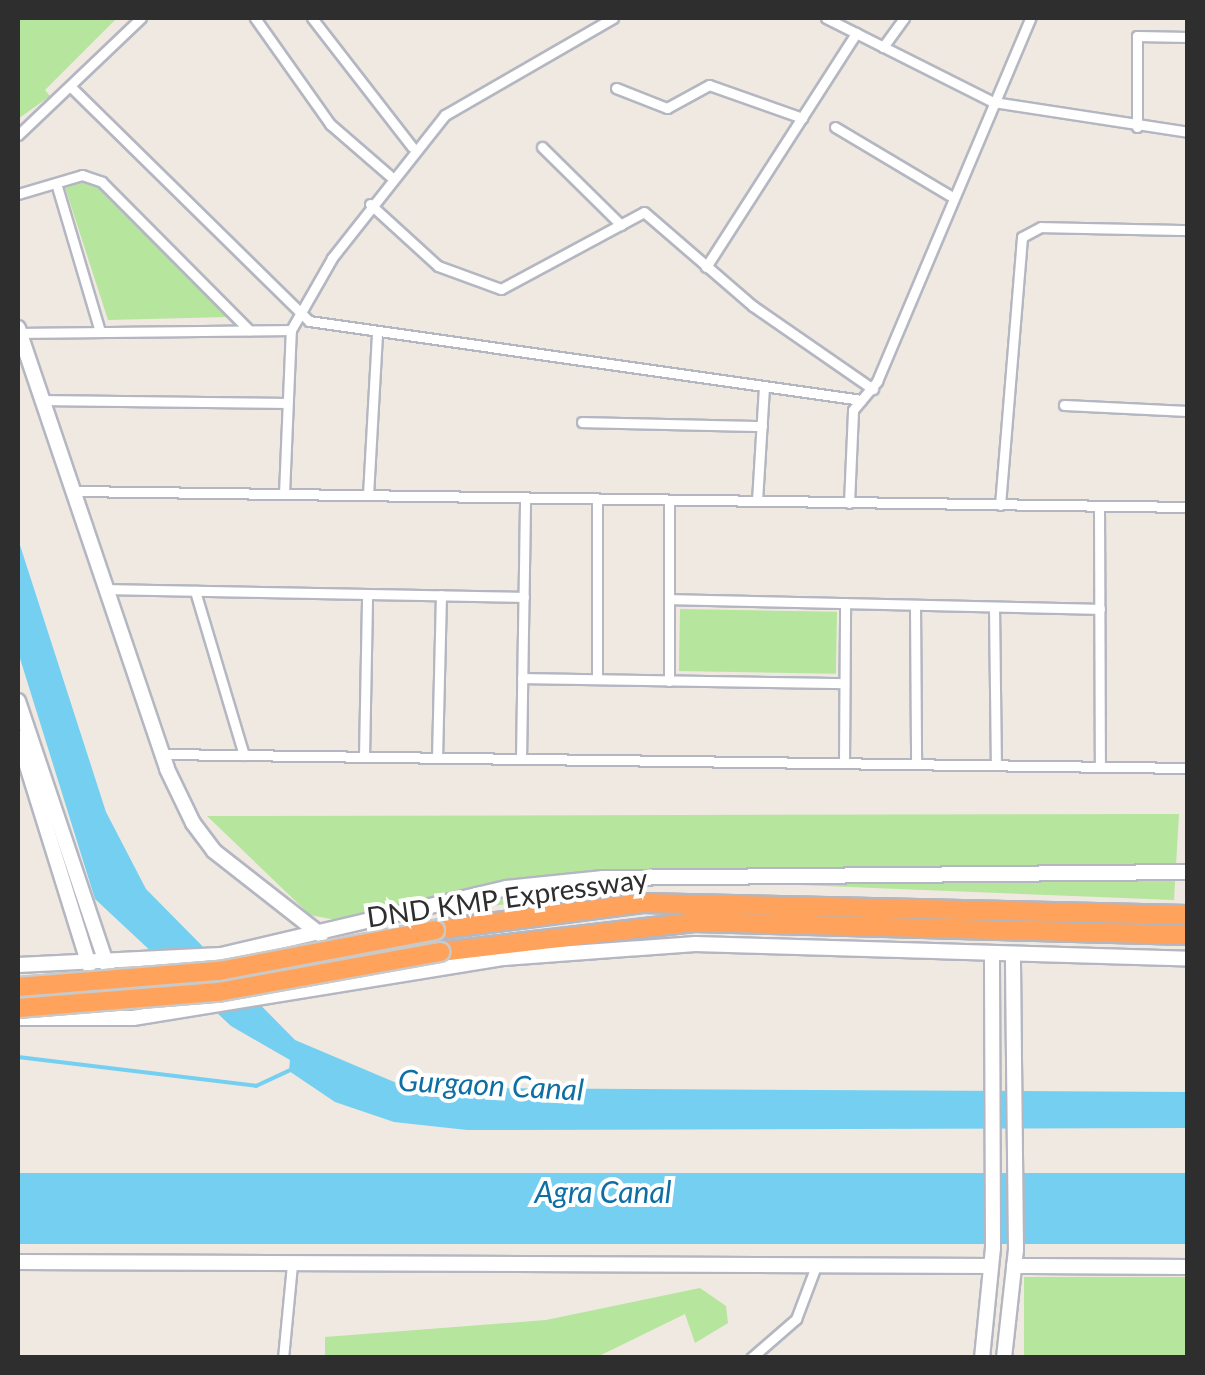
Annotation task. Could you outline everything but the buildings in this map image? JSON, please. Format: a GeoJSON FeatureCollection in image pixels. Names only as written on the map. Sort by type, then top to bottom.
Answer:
{"type":"FeatureCollection","features":[{"type":"Feature","properties":{"kind":"highway","name":"DND KMP Expressway"},"geometry":{"type":"LineString","coordinates":[[18,987],[200,974],[435,930],[678,902],[1180,915]]}},
{"type":"Feature","properties":{"kind":"highway","name":"DND KMP Expressway"},"geometry":{"type":"LineString","coordinates":[[20,1014],[218,992],[440,952],[694,922],[1181,935]]}},
{"type":"Feature","properties":{"kind":"street"},"geometry":{"type":"LineString","coordinates":[[18,135],[72,88],[141,18]]}},
{"type":"Feature","properties":{"kind":"street"},"geometry":{"type":"LineString","coordinates":[[255,18],[330,124],[390,176]]}},
{"type":"Feature","properties":{"kind":"street"},"geometry":{"type":"LineString","coordinates":[[312,18],[412,147]]}},
{"type":"Feature","properties":{"kind":"street"},"geometry":{"type":"LineString","coordinates":[[284,494],[291,330],[298,312],[370,204],[412,147],[445,115],[613,18]]}},
{"type":"Feature","properties":{"kind":"street"},"geometry":{"type":"LineString","coordinates":[[826,18],[994,102],[1188,132]]}},
{"type":"Feature","properties":{"kind":"street"},"geometry":{"type":"LineString","coordinates":[[884,47],[904,18]]}},
{"type":"Feature","properties":{"kind":"street"},"geometry":{"type":"LineString","coordinates":[[849,502],[850,421],[873,390],[949,195],[1030,18]]}},
{"type":"Feature","properties":{"kind":"street"},"geometry":{"type":"LineString","coordinates":[[706,266],[856,33]]}},
{"type":"Feature","properties":{"kind":"street"},"geometry":{"type":"LineString","coordinates":[[1137,127],[1137,36],[1188,37]]}},
{"type":"Feature","properties":{"kind":"street"},"geometry":{"type":"LineString","coordinates":[[616,88],[667,108],[708,85],[802,118]]}},
{"type":"Feature","properties":{"kind":"street"},"geometry":{"type":"LineString","coordinates":[[72,88],[298,312],[378,334],[862,400]]}},
{"type":"Feature","properties":{"kind":"street"},"geometry":{"type":"LineString","coordinates":[[835,127],[949,195]]}},
{"type":"Feature","properties":{"kind":"street"},"geometry":{"type":"LineString","coordinates":[[542,147],[621,225]]}},
{"type":"Feature","properties":{"kind":"street"},"geometry":{"type":"LineString","coordinates":[[18,194],[56,183],[102,182],[249,330]]}},
{"type":"Feature","properties":{"kind":"street"},"geometry":{"type":"LineString","coordinates":[[56,183],[100,332]]}},
{"type":"Feature","properties":{"kind":"street"},"geometry":{"type":"LineString","coordinates":[[370,204],[438,266],[501,289],[649,214],[706,266],[873,390]]}},
{"type":"Feature","properties":{"kind":"street"},"geometry":{"type":"LineString","coordinates":[[1000,505],[1022,237],[1041,226],[1188,230]]}},
{"type":"Feature","properties":{"kind":"street"},"geometry":{"type":"LineString","coordinates":[[291,330],[18,331],[162,754],[204,841],[322,935]]}},
{"type":"Feature","properties":{"kind":"street"},"geometry":{"type":"LineString","coordinates":[[368,496],[378,334]]}},
{"type":"Feature","properties":{"kind":"street"},"geometry":{"type":"LineString","coordinates":[[758,501],[764,387]]}},
{"type":"Feature","properties":{"kind":"street"},"geometry":{"type":"LineString","coordinates":[[42,400],[285,404]]}},
{"type":"Feature","properties":{"kind":"street"},"geometry":{"type":"LineString","coordinates":[[1064,405],[1188,411]]}},
{"type":"Feature","properties":{"kind":"street"},"geometry":{"type":"LineString","coordinates":[[582,422],[762,426]]}},
{"type":"Feature","properties":{"kind":"street"},"geometry":{"type":"LineString","coordinates":[[72,491],[1188,508]]}},
{"type":"Feature","properties":{"kind":"street"},"geometry":{"type":"LineString","coordinates":[[521,759],[526,498]]}},
{"type":"Feature","properties":{"kind":"street"},"geometry":{"type":"LineString","coordinates":[[597,499],[597,679]]}},
{"type":"Feature","properties":{"kind":"street"},"geometry":{"type":"LineString","coordinates":[[669,500],[669,680]]}},
{"type":"Feature","properties":{"kind":"street"},"geometry":{"type":"LineString","coordinates":[[1099,506],[1100,766]]}},
{"type":"Feature","properties":{"kind":"street"},"geometry":{"type":"LineString","coordinates":[[106,589],[524,597]]}},
{"type":"Feature","properties":{"kind":"street"},"geometry":{"type":"LineString","coordinates":[[195,590],[244,755]]}},
{"type":"Feature","properties":{"kind":"street"},"geometry":{"type":"LineString","coordinates":[[364,757],[367,594]]}},
{"type":"Feature","properties":{"kind":"street"},"geometry":{"type":"LineString","coordinates":[[437,758],[441,595]]}},
{"type":"Feature","properties":{"kind":"street"},"geometry":{"type":"LineString","coordinates":[[669,599],[1100,609]]}},
{"type":"Feature","properties":{"kind":"street"},"geometry":{"type":"LineString","coordinates":[[844,763],[845,603]]}},
{"type":"Feature","properties":{"kind":"street"},"geometry":{"type":"LineString","coordinates":[[915,605],[916,764]]}},
{"type":"Feature","properties":{"kind":"street"},"geometry":{"type":"LineString","coordinates":[[994,607],[996,765]]}},
{"type":"Feature","properties":{"kind":"street"},"geometry":{"type":"LineString","coordinates":[[522,678],[844,683]]}},
{"type":"Feature","properties":{"kind":"street"},"geometry":{"type":"LineString","coordinates":[[18,700],[107,966]]}},
{"type":"Feature","properties":{"kind":"street"},"geometry":{"type":"LineString","coordinates":[[18,736],[89,965]]}},
{"type":"Feature","properties":{"kind":"street"},"geometry":{"type":"LineString","coordinates":[[162,754],[1188,768]]}},
{"type":"Feature","properties":{"kind":"street"},"geometry":{"type":"LineString","coordinates":[[1188,872],[603,878],[400,913],[322,935],[204,957],[107,966],[21,965],[20,1014],[200,1009],[409,972],[695,944],[1188,959]]}},
{"type":"Feature","properties":{"kind":"street"},"geometry":{"type":"LineString","coordinates":[[400,913],[409,972]]}},
{"type":"Feature","properties":{"kind":"street"},"geometry":{"type":"LineString","coordinates":[[982,1358],[993,1248],[988,1174],[992,952]]}},
{"type":"Feature","properties":{"kind":"street"},"geometry":{"type":"LineString","coordinates":[[1004,1358],[1016,1250],[1011,1174],[1012,954]]}},
{"type":"Feature","properties":{"kind":"street"},"geometry":{"type":"LineString","coordinates":[[18,1262],[991,1266]]}},
{"type":"Feature","properties":{"kind":"street"},"geometry":{"type":"LineString","coordinates":[[283,1358],[292,1264]]}},
{"type":"Feature","properties":{"kind":"street"},"geometry":{"type":"LineString","coordinates":[[752,1358],[796,1319],[816,1266]]}},
{"type":"Feature","properties":{"kind":"street"},"geometry":{"type":"LineString","coordinates":[[1014,1266],[1188,1267]]}},
{"type":"Feature","properties":{"kind":"green space"},"geometry":{"type":"Polygon","coordinates":[[[18,18],[117,18],[45,90],[50,96],[18,119],[18,18]]]}},
{"type":"Feature","properties":{"kind":"green space"},"geometry":{"type":"Polygon","coordinates":[[[92,179],[227,317],[108,320],[65,187],[92,179]]]}},
{"type":"Feature","properties":{"kind":"green space"},"geometry":{"type":"Polygon","coordinates":[[[680,609],[837,612],[836,674],[679,671],[680,609]]]}},
{"type":"Feature","properties":{"kind":"green space"},"geometry":{"type":"Polygon","coordinates":[[[1179,814],[1174,900],[698,881],[352,923],[310,915],[207,816],[1179,814]]]}},
{"type":"Feature","properties":{"kind":"green space"},"geometry":{"type":"Polygon","coordinates":[[[1024,1277],[1187,1277],[1187,1357],[1024,1357],[1024,1277]]]}},
{"type":"Feature","properties":{"kind":"green space"},"geometry":{"type":"Polygon","coordinates":[[[700,1288],[726,1306],[728,1323],[695,1343],[685,1314],[597,1357],[325,1357],[325,1337],[546,1320],[700,1288]]]}},
{"type":"Feature","properties":{"kind":"water"},"geometry":{"type":"Polygon","coordinates":[[[18,539],[106,812],[146,889],[295,1040],[399,1084],[448,1088],[1187,1092],[1187,1128],[467,1130],[394,1122],[335,1102],[289,1071],[290,1060],[231,1026],[95,899],[18,652],[18,539]]]}},
{"type":"Feature","properties":{"kind":"water","name":"Agra Canal"},"geometry":{"type":"Polygon","coordinates":[[[18,1173],[1187,1173],[1187,1244],[18,1244],[18,1173]]]}},
{"type":"Feature","properties":{"kind":"waterway"},"geometry":{"type":"LineString","coordinates":[[18,1057],[256,1086],[292,1069]]}},
{"type":"Feature","properties":{"kind":"water label","name":"Gurgaon Canal"},"geometry":{"type":"Point","coordinates":[491,1084]}}]}
